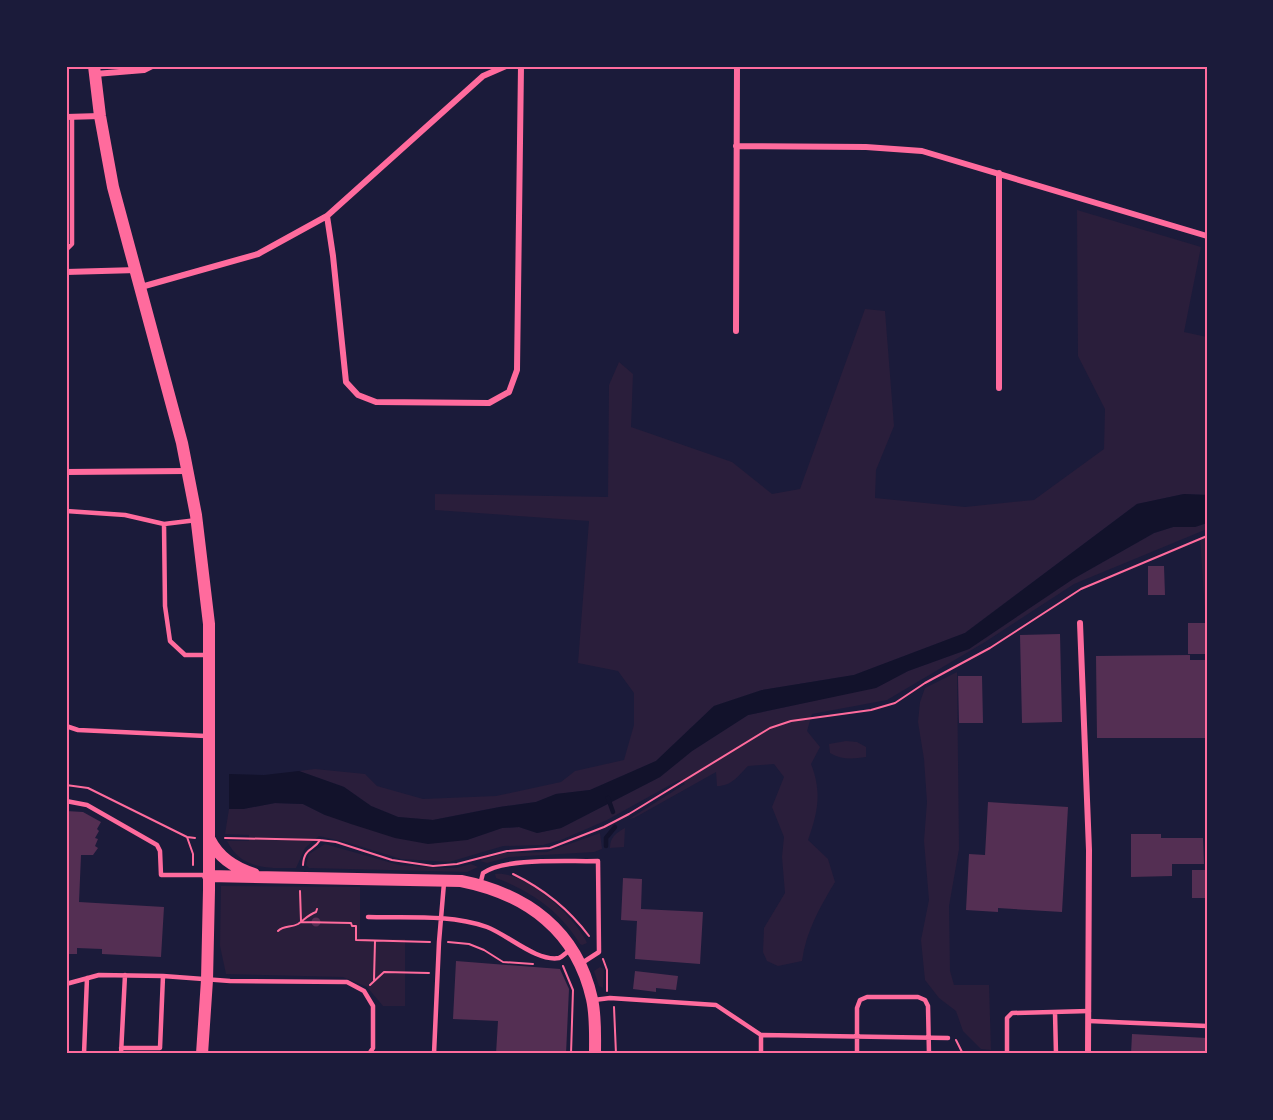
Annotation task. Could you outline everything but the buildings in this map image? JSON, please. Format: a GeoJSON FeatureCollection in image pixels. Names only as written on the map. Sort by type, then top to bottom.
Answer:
{"type":"FeatureCollection","features":[{"type":"Feature","properties":{"kind":"main road"},"geometry":{"type":"LineString","coordinates":[[94,70],[113,187],[183,443],[196,520],[209,624],[209,736],[203,838],[208,876],[207,980],[202,1054]]}},
{"type":"Feature","properties":{"kind":"main road"},"geometry":{"type":"LineString","coordinates":[[203,838],[218,855],[230,863],[267,878]]}},
{"type":"Feature","properties":{"kind":"main road"},"geometry":{"type":"LineString","coordinates":[[208,876],[444,880],[480,885],[514,897],[542,914],[572,950],[592,1000],[595,1021],[595,1054]]}},
{"type":"Feature","properties":{"kind":"street"},"geometry":{"type":"LineString","coordinates":[[94,70],[144,70],[152,66]]}},
{"type":"Feature","properties":{"kind":"street"},"geometry":{"type":"LineString","coordinates":[[141,287],[258,254],[327,216],[483,76],[506,66]]}},
{"type":"Feature","properties":{"kind":"street"},"geometry":{"type":"LineString","coordinates":[[327,216],[346,382],[358,395],[376,402],[489,403],[509,392],[517,370],[521,66]]}},
{"type":"Feature","properties":{"kind":"street"},"geometry":{"type":"LineString","coordinates":[[736,331],[737,66]]}},
{"type":"Feature","properties":{"kind":"street"},"geometry":{"type":"LineString","coordinates":[[69,117],[100,116]]}},
{"type":"Feature","properties":{"kind":"street"},"geometry":{"type":"LineString","coordinates":[[736,146],[866,147],[922,151],[1207,237]]}},
{"type":"Feature","properties":{"kind":"street"},"geometry":{"type":"LineString","coordinates":[[999,173],[999,388]]}},
{"type":"Feature","properties":{"kind":"street"},"geometry":{"type":"LineString","coordinates":[[66,272],[137,270]]}},
{"type":"Feature","properties":{"kind":"street"},"geometry":{"type":"LineString","coordinates":[[66,472],[187,471]]}},
{"type":"Feature","properties":{"kind":"street"},"geometry":{"type":"LineString","coordinates":[[1080,623],[1089,850],[1088,1054]]}},
{"type":"Feature","properties":{"kind":"lane"},"geometry":{"type":"LineString","coordinates":[[66,250],[72,244],[69,117]]}},
{"type":"Feature","properties":{"kind":"lane"},"geometry":{"type":"LineString","coordinates":[[66,511],[125,515],[164,524],[196,520]]}},
{"type":"Feature","properties":{"kind":"lane"},"geometry":{"type":"LineString","coordinates":[[164,524],[165,606],[170,641],[185,655],[210,655]]}},
{"type":"Feature","properties":{"kind":"lane"},"geometry":{"type":"LineString","coordinates":[[66,726],[78,730],[209,736]]}},
{"type":"Feature","properties":{"kind":"lane"},"geometry":{"type":"LineString","coordinates":[[66,801],[87,805],[157,844],[160,851],[160,875],[208,876]]}},
{"type":"Feature","properties":{"kind":"lane"},"geometry":{"type":"LineString","coordinates":[[480,885],[483,873],[498,866],[513,863],[598,861],[599,952],[579,964]]}},
{"type":"Feature","properties":{"kind":"lane"},"geometry":{"type":"LineString","coordinates":[[434,1054],[438,942],[444,880]]}},
{"type":"Feature","properties":{"kind":"lane"},"geometry":{"type":"LineString","coordinates":[[368,917],[468,922],[489,928],[541,956],[559,958],[572,950]]}},
{"type":"Feature","properties":{"kind":"lane"},"geometry":{"type":"LineString","coordinates":[[66,984],[99,975],[163,976],[207,980],[347,982],[364,991],[373,1006],[373,1048],[369,1054]]}},
{"type":"Feature","properties":{"kind":"lane"},"geometry":{"type":"LineString","coordinates":[[125,975],[121,1051],[161,1051],[163,976]]}},
{"type":"Feature","properties":{"kind":"lane"},"geometry":{"type":"LineString","coordinates":[[84,1054],[87,978]]}},
{"type":"Feature","properties":{"kind":"lane"},"geometry":{"type":"LineString","coordinates":[[857,1054],[857,1008],[860,1000],[863,998],[918,997],[925,1000],[928,1006],[929,1054]]}},
{"type":"Feature","properties":{"kind":"lane"},"geometry":{"type":"LineString","coordinates":[[592,1000],[610,998],[716,1005],[761,1035],[948,1038]]}},
{"type":"Feature","properties":{"kind":"lane"},"geometry":{"type":"LineString","coordinates":[[1007,1054],[1009,1015],[1016,1012],[1089,1011]]}},
{"type":"Feature","properties":{"kind":"lane"},"geometry":{"type":"LineString","coordinates":[[1055,1012],[1056,1054]]}},
{"type":"Feature","properties":{"kind":"lane"},"geometry":{"type":"LineString","coordinates":[[1089,1021],[1207,1026]]}},
{"type":"Feature","properties":{"kind":"lane"},"geometry":{"type":"LineString","coordinates":[[761,1035],[761,1054]]}},
{"type":"Feature","properties":{"kind":"path"},"geometry":{"type":"LineString","coordinates":[[224,838],[336,842],[392,860],[433,866],[464,863],[507,851],[536,850],[561,844],[604,827],[629,814],[770,728],[791,721],[871,710],[895,703],[925,683],[990,648],[1081,589],[1207,537]]}},
{"type":"Feature","properties":{"kind":"path"},"geometry":{"type":"LineString","coordinates":[[66,785],[88,788],[187,837],[203,838]]}},
{"type":"Feature","properties":{"kind":"path"},"geometry":{"type":"LineString","coordinates":[[300,891],[301,922]]}},
{"type":"Feature","properties":{"kind":"path"},"geometry":{"type":"LineString","coordinates":[[301,922],[304,917],[316,912],[317,909]]}},
{"type":"Feature","properties":{"kind":"path"},"geometry":{"type":"LineString","coordinates":[[278,931],[282,927],[301,922],[351,923],[352,926],[356,926],[356,940],[469,944],[504,962],[534,964]]}},
{"type":"Feature","properties":{"kind":"path"},"geometry":{"type":"LineString","coordinates":[[374,981],[375,941]]}},
{"type":"Feature","properties":{"kind":"path"},"geometry":{"type":"LineString","coordinates":[[554,965],[564,966],[573,990],[571,1054]]}},
{"type":"Feature","properties":{"kind":"path"},"geometry":{"type":"LineString","coordinates":[[364,991],[384,972],[437,973]]}},
{"type":"Feature","properties":{"kind":"path"},"geometry":{"type":"LineString","coordinates":[[948,1038],[958,1042],[963,1054]]}},
{"type":"Feature","properties":{"kind":"shaded area"},"geometry":{"type":"Polygon","coordinates":[[[1077,210],[1201,247],[1184,332],[1207,337],[1207,495],[1184,494],[1137,504],[965,633],[854,675],[762,690],[714,706],[656,761],[590,790],[556,794],[536,802],[433,820],[398,817],[371,806],[344,787],[299,771],[315,769],[365,774],[377,786],[423,799],[496,796],[561,782],[575,771],[624,760],[634,725],[634,693],[618,671],[578,663],[589,521],[435,510],[435,494],[608,497],[609,385],[619,362],[633,374],[631,427],[732,462],[772,494],[800,489],[865,309],[885,311],[894,426],[876,470],[875,498],[965,507],[1034,500],[1104,449],[1105,409],[1078,356],[1077,210]]]}},
{"type":"Feature","properties":{"kind":"shaded area"},"geometry":{"type":"Polygon","coordinates":[[[1184,494],[1207,495],[1207,523],[1195,527],[1173,527],[1154,533],[1073,579],[969,649],[908,671],[876,688],[748,715],[692,751],[660,777],[561,828],[537,833],[519,827],[502,828],[467,840],[428,844],[395,838],[351,824],[303,804],[275,803],[243,809],[229,809],[229,774],[264,775],[299,771],[344,787],[371,806],[398,817],[433,820],[536,802],[556,794],[590,790],[656,761],[714,706],[762,690],[854,675],[965,633],[1137,504],[1184,494]]]}},
{"type":"Feature","properties":{"kind":"shaded area"},"geometry":{"type":"Polygon","coordinates":[[[1207,523],[1207,529],[1074,584],[985,642],[887,700],[812,714],[807,731],[820,747],[811,764],[818,793],[808,840],[828,859],[835,882],[810,929],[802,961],[778,966],[767,961],[763,952],[764,928],[785,893],[782,857],[784,837],[772,807],[784,777],[774,764],[748,766],[734,780],[722,786],[717,786],[716,772],[629,819],[685,784],[679,780],[607,820],[561,840],[543,845],[503,846],[449,862],[401,859],[319,836],[305,848],[296,868],[276,868],[248,862],[233,850],[227,841],[249,841],[249,835],[225,834],[229,809],[243,809],[275,803],[303,804],[325,815],[467,840],[502,828],[519,827],[537,833],[561,828],[660,777],[692,751],[748,715],[877,687],[908,671],[969,649],[1073,579],[1154,533],[1173,527],[1195,527],[1207,523]]]}},
{"type":"Feature","properties":{"kind":"shaded area"},"geometry":{"type":"Polygon","coordinates":[[[1207,536],[1207,641],[1200,538],[1207,536]]]}},
{"type":"Feature","properties":{"kind":"shaded area"},"geometry":{"type":"Polygon","coordinates":[[[957,672],[959,849],[949,906],[950,971],[954,985],[989,985],[991,1050],[981,1049],[963,1031],[956,1011],[939,998],[925,980],[921,940],[929,900],[924,841],[927,802],[924,759],[918,722],[920,702],[925,688],[957,672]]]}},
{"type":"Feature","properties":{"kind":"shaded area"},"geometry":{"type":"Polygon","coordinates":[[[857,742],[866,747],[866,757],[838,757],[830,753],[829,744],[857,742]]]}},
{"type":"Feature","properties":{"kind":"shaded area"},"geometry":{"type":"Polygon","coordinates":[[[625,828],[624,847],[610,848],[614,836],[625,828]]]}},
{"type":"Feature","properties":{"kind":"shaded area"},"geometry":{"type":"Polygon","coordinates":[[[600,833],[602,849],[594,852],[509,857],[487,863],[480,861],[504,853],[547,852],[600,833]]]}},
{"type":"Feature","properties":{"kind":"shaded area"},"geometry":{"type":"Polygon","coordinates":[[[325,844],[399,865],[456,868],[471,864],[478,867],[467,872],[309,868],[306,865],[309,854],[325,844]]]}},
{"type":"Feature","properties":{"kind":"shaded area"},"geometry":{"type":"Polygon","coordinates":[[[495,874],[520,879],[548,897],[572,921],[587,943],[580,944],[563,921],[544,904],[521,889],[496,878],[495,874]]]}},
{"type":"Feature","properties":{"kind":"shaded area"},"geometry":{"type":"Polygon","coordinates":[[[221,886],[360,887],[360,939],[405,939],[405,1006],[383,1006],[367,987],[343,977],[226,974],[220,946],[221,886]]]}},
{"type":"Feature","properties":{"kind":"shaded area"},"geometry":{"type":"Polygon","coordinates":[[[600,967],[604,969],[603,988],[599,986],[594,971],[600,967]]]}},
{"type":"Feature","properties":{"kind":"waterway"},"geometry":{"type":"LineString","coordinates":[[608,798],[613,812]]}},
{"type":"Feature","properties":{"kind":"waterway"},"geometry":{"type":"LineString","coordinates":[[606,846],[606,838],[615,827]]}}]}
